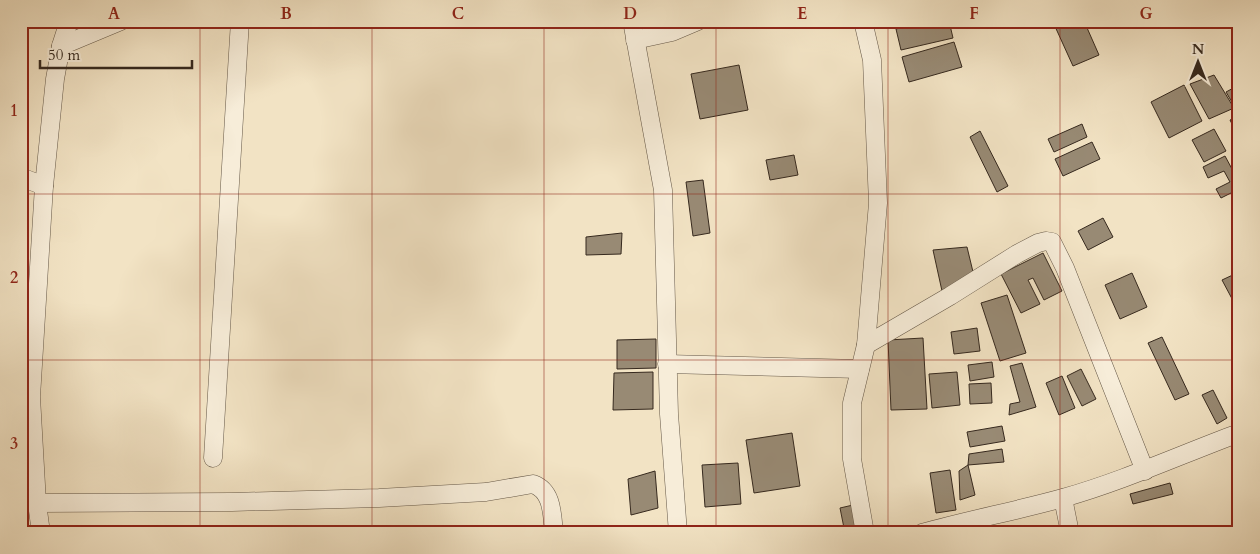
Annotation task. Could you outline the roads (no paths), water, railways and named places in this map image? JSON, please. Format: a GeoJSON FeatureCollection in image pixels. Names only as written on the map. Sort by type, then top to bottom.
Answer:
{"type":"FeatureCollection","features":[{"type":"Feature","properties":{"kind":"street"},"geometry":{"type":"LineString","coordinates":[[41,533],[37,503],[27,360],[55,79],[61,46],[69,21]]}},
{"type":"Feature","properties":{"kind":"street"},"geometry":{"type":"LineString","coordinates":[[61,46],[121,21]]}},
{"type":"Feature","properties":{"kind":"street"},"geometry":{"type":"LineString","coordinates":[[213,458],[240,21]]}},
{"type":"Feature","properties":{"kind":"street"},"geometry":{"type":"LineString","coordinates":[[632,21],[663,190],[669,414],[678,533]]}},
{"type":"Feature","properties":{"kind":"street"},"geometry":{"type":"LineString","coordinates":[[636,40],[672,32],[698,21]]}},
{"type":"Feature","properties":{"kind":"street"},"geometry":{"type":"LineString","coordinates":[[863,21],[872,60],[878,203],[866,345],[852,403],[852,459],[865,533]]}},
{"type":"Feature","properties":{"kind":"street"},"geometry":{"type":"LineString","coordinates":[[21,177],[44,186]]}},
{"type":"Feature","properties":{"kind":"street"},"geometry":{"type":"LineString","coordinates":[[866,345],[1017,254],[1038,243],[1052,242],[1065,268],[1145,471]]}},
{"type":"Feature","properties":{"kind":"street"},"geometry":{"type":"LineString","coordinates":[[668,364],[860,369]]}},
{"type":"Feature","properties":{"kind":"street"},"geometry":{"type":"LineString","coordinates":[[922,533],[1063,498],[1145,471],[1239,433]]}},
{"type":"Feature","properties":{"kind":"street"},"geometry":{"type":"LineString","coordinates":[[37,503],[232,502],[379,498],[486,492],[533,484],[540,487],[550,500],[554,533]]}},
{"type":"Feature","properties":{"kind":"street"},"geometry":{"type":"LineString","coordinates":[[1063,498],[1070,533]]}}]}
